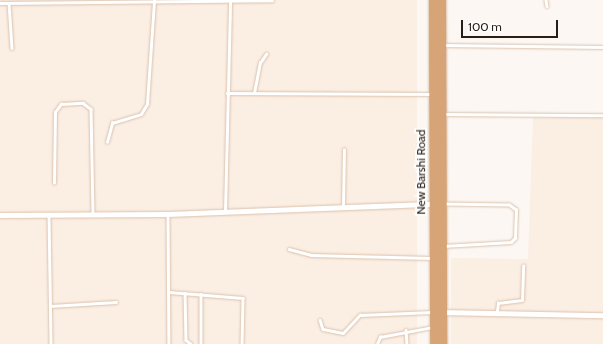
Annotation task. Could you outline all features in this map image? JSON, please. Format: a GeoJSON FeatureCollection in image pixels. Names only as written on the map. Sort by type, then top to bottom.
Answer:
{"type":"FeatureCollection","features":[{"type":"Feature","properties":{"kind":"highway","name":"New Barshi Road"},"geometry":{"type":"LineString","coordinates":[[433,0],[433,94],[437,204],[441,246],[438,312],[434,327],[434,344]]}},
{"type":"Feature","properties":{"kind":"highway","name":"New Barshi Road"},"geometry":{"type":"LineString","coordinates":[[441,0],[440,114],[437,204],[433,258],[442,344]]}},
{"type":"Feature","properties":{"kind":"street"},"geometry":{"type":"LineString","coordinates":[[0,215],[168,214],[225,210],[437,204]]}},
{"type":"Feature","properties":{"kind":"street"},"geometry":{"type":"LineString","coordinates":[[438,312],[497,311],[603,315]]}},
{"type":"Feature","properties":{"kind":"lane"},"geometry":{"type":"LineString","coordinates":[[225,210],[230,0]]}},
{"type":"Feature","properties":{"kind":"lane"},"geometry":{"type":"LineString","coordinates":[[0,3],[22,1],[154,2],[272,0]]}},
{"type":"Feature","properties":{"kind":"lane"},"geometry":{"type":"LineString","coordinates":[[546,0],[547,6]]}},
{"type":"Feature","properties":{"kind":"lane"},"geometry":{"type":"LineString","coordinates":[[9,2],[12,48]]}},
{"type":"Feature","properties":{"kind":"lane"},"geometry":{"type":"LineString","coordinates":[[107,142],[112,123],[142,114],[147,104],[154,2]]}},
{"type":"Feature","properties":{"kind":"lane"},"geometry":{"type":"LineString","coordinates":[[440,45],[603,47]]}},
{"type":"Feature","properties":{"kind":"lane"},"geometry":{"type":"LineString","coordinates":[[254,94],[260,63],[266,54]]}},
{"type":"Feature","properties":{"kind":"lane"},"geometry":{"type":"LineString","coordinates":[[227,93],[433,94]]}},
{"type":"Feature","properties":{"kind":"lane"},"geometry":{"type":"LineString","coordinates":[[54,183],[55,112],[61,104],[83,103],[91,109],[93,215]]}},
{"type":"Feature","properties":{"kind":"lane"},"geometry":{"type":"LineString","coordinates":[[440,114],[603,115]]}},
{"type":"Feature","properties":{"kind":"lane"},"geometry":{"type":"LineString","coordinates":[[343,206],[344,150]]}},
{"type":"Feature","properties":{"kind":"lane"},"geometry":{"type":"LineString","coordinates":[[437,204],[509,205],[516,210],[515,238],[511,242],[441,246]]}},
{"type":"Feature","properties":{"kind":"lane"},"geometry":{"type":"LineString","coordinates":[[168,214],[169,344]]}},
{"type":"Feature","properties":{"kind":"lane"},"geometry":{"type":"LineString","coordinates":[[49,215],[51,344]]}},
{"type":"Feature","properties":{"kind":"lane"},"geometry":{"type":"LineString","coordinates":[[289,249],[311,255],[433,258]]}},
{"type":"Feature","properties":{"kind":"lane"},"geometry":{"type":"LineString","coordinates":[[497,311],[498,303],[522,300],[523,266]]}},
{"type":"Feature","properties":{"kind":"lane"},"geometry":{"type":"LineString","coordinates":[[169,292],[239,296],[245,301],[242,344]]}},
{"type":"Feature","properties":{"kind":"lane"},"geometry":{"type":"LineString","coordinates":[[185,293],[186,340],[191,344]]}},
{"type":"Feature","properties":{"kind":"lane"},"geometry":{"type":"LineString","coordinates":[[201,294],[201,344]]}},
{"type":"Feature","properties":{"kind":"lane"},"geometry":{"type":"LineString","coordinates":[[50,306],[116,302]]}},
{"type":"Feature","properties":{"kind":"lane"},"geometry":{"type":"LineString","coordinates":[[320,320],[323,329],[343,333],[360,314],[438,312]]}},
{"type":"Feature","properties":{"kind":"lane"},"geometry":{"type":"LineString","coordinates":[[377,344],[380,337],[406,330],[434,327]]}},
{"type":"Feature","properties":{"kind":"lane"},"geometry":{"type":"LineString","coordinates":[[406,330],[407,344]]}},
{"type":"Feature","properties":{"kind":"shaded area"},"geometry":{"type":"Polygon","coordinates":[[[0,0],[417,0],[417,344],[0,344],[0,0]]]}},
{"type":"Feature","properties":{"kind":"shaded area"},"geometry":{"type":"Polygon","coordinates":[[[603,116],[603,344],[451,344],[451,258],[528,259],[533,118],[603,116]]]}}]}
